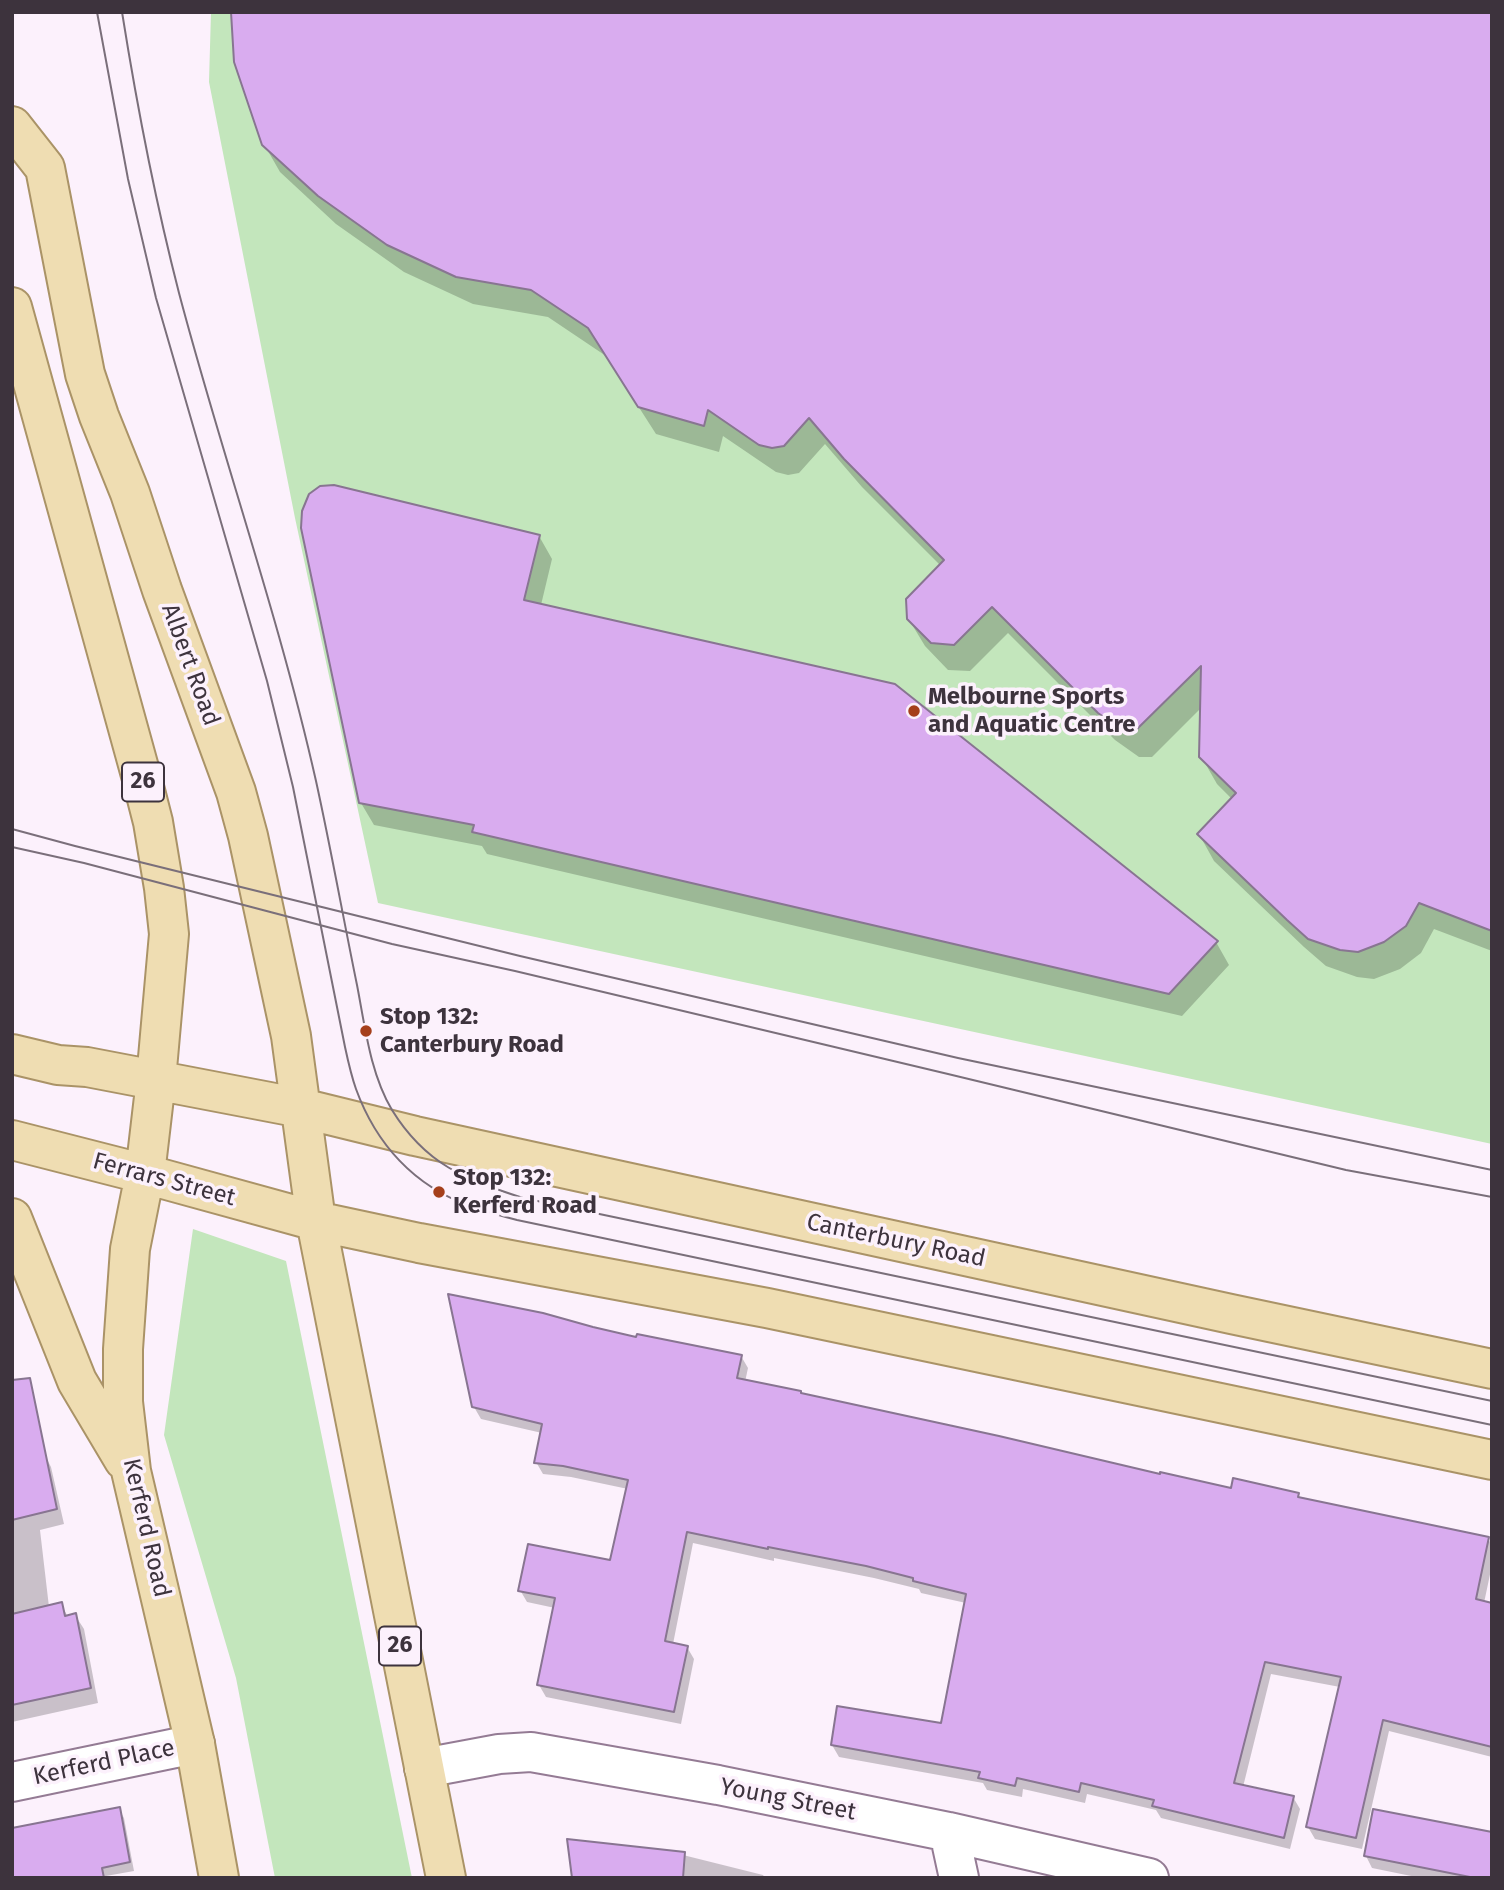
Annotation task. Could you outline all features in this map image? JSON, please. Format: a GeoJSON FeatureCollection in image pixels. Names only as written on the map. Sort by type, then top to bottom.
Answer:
{"type":"FeatureCollection","features":[{"type":"Feature","properties":{"kind":"main road","name":"Albert Road"},"geometry":{"type":"LineString","coordinates":[[12,126],[45,168],[85,374],[236,792],[291,1036],[316,1221]]}},
{"type":"Feature","properties":{"kind":"main road","name":"26"},"geometry":{"type":"LineString","coordinates":[[12,307],[113,669],[153,822],[164,888],[169,934],[145,1174]]}},
{"type":"Feature","properties":{"kind":"main road"},"geometry":{"type":"LineString","coordinates":[[12,1054],[58,1065],[87,1067],[301,1108]]}},
{"type":"Feature","properties":{"kind":"main road","name":"Canterbury Road"},"geometry":{"type":"LineString","coordinates":[[301,1108],[428,1139],[1492,1369]]}},
{"type":"Feature","properties":{"kind":"main road","name":"Ferrars Street"},"geometry":{"type":"LineString","coordinates":[[12,1140],[316,1221]]}},
{"type":"Feature","properties":{"kind":"main road","name":"Kerferd Road"},"geometry":{"type":"LineString","coordinates":[[145,1174],[130,1249],[123,1349],[123,1402],[131,1471],[195,1744],[219,1878]]}},
{"type":"Feature","properties":{"kind":"main road"},"geometry":{"type":"LineString","coordinates":[[12,1218],[77,1381],[131,1471]]}},
{"type":"Feature","properties":{"kind":"main road"},"geometry":{"type":"LineString","coordinates":[[316,1221],[767,1308],[1492,1460]]}},
{"type":"Feature","properties":{"kind":"main road","name":"26"},"geometry":{"type":"LineString","coordinates":[[316,1221],[446,1878]]}},
{"type":"Feature","properties":{"kind":"street","name":"Kerferd Place"},"geometry":{"type":"LineString","coordinates":[[12,1782],[195,1744]]}},
{"type":"Feature","properties":{"kind":"street","name":"Young Street"},"geometry":{"type":"LineString","coordinates":[[424,1768],[499,1754],[531,1752],[718,1785],[949,1832],[1149,1878]]}},
{"type":"Feature","properties":{"kind":"street"},"geometry":{"type":"LineString","coordinates":[[949,1832],[959,1878]]}},
{"type":"Feature","properties":{"kind":"green space","name":"Melbourne Sports and Aquatic Centre"},"geometry":{"type":"Polygon","coordinates":[[[211,12],[1492,12],[1492,1144],[378,903],[295,518],[209,82],[211,12]]]}},
{"type":"Feature","properties":{"kind":"green space"},"geometry":{"type":"Polygon","coordinates":[[[193,1229],[286,1261],[412,1878],[275,1878],[236,1678],[164,1435],[193,1229]]]}},
{"type":"Feature","properties":{"kind":"building"},"geometry":{"type":"Polygon","coordinates":[[[231,12],[1492,12],[1492,931],[1419,903],[1406,926],[1384,942],[1358,952],[1340,950],[1308,939],[1197,834],[1236,793],[1199,757],[1201,666],[1136,730],[1122,730],[1098,713],[992,607],[954,645],[931,643],[907,619],[906,599],[944,560],[844,459],[809,418],[784,446],[772,448],[759,445],[708,410],[704,426],[638,407],[588,328],[531,290],[456,277],[387,245],[318,196],[262,145],[234,62],[231,12]]]}},
{"type":"Feature","properties":{"kind":"building"},"geometry":{"type":"Polygon","coordinates":[[[334,485],[540,535],[524,600],[895,684],[1218,941],[1169,994],[472,832],[474,825],[359,803],[301,528],[302,511],[309,494],[320,486],[334,485]]]}},
{"type":"Feature","properties":{"kind":"building"},"geometry":{"type":"Polygon","coordinates":[[[448,1294],[543,1313],[636,1337],[637,1334],[742,1355],[737,1378],[801,1393],[1160,1474],[1231,1488],[1233,1478],[1299,1493],[1298,1497],[1489,1537],[1476,1599],[1492,1603],[1492,1747],[1383,1720],[1356,1838],[1306,1827],[1341,1677],[1265,1662],[1234,1783],[1294,1796],[1284,1838],[1152,1806],[1154,1800],[1081,1783],[1079,1792],[1017,1778],[1015,1786],[978,1778],[980,1772],[831,1745],[837,1706],[941,1723],[966,1594],[866,1566],[687,1532],[665,1641],[688,1646],[674,1712],[537,1685],[555,1598],[518,1591],[528,1544],[610,1560],[628,1480],[563,1466],[534,1463],[542,1424],[472,1407],[448,1294]]]}},
{"type":"Feature","properties":{"kind":"building"},"geometry":{"type":"Polygon","coordinates":[[[30,1378],[57,1509],[12,1520],[12,1380],[30,1378]]]}},
{"type":"Feature","properties":{"kind":"building"},"geometry":{"type":"Polygon","coordinates":[[[62,1602],[65,1616],[76,1613],[91,1688],[12,1705],[12,1614],[62,1602]]]}},
{"type":"Feature","properties":{"kind":"building"},"geometry":{"type":"Polygon","coordinates":[[[120,1807],[130,1862],[102,1868],[104,1878],[12,1878],[12,1828],[120,1807]]]}},
{"type":"Feature","properties":{"kind":"building"},"geometry":{"type":"Polygon","coordinates":[[[1373,1809],[1492,1832],[1492,1878],[1475,1878],[1364,1856],[1373,1809]]]}},
{"type":"Feature","properties":{"kind":"building"},"geometry":{"type":"Polygon","coordinates":[[[567,1839],[685,1852],[683,1878],[572,1878],[567,1839]]]}},
{"type":"Feature","properties":{"kind":"tram line"},"geometry":{"type":"LineString","coordinates":[[97,12],[128,179],[156,298],[267,681],[293,787],[351,1073],[374,1128],[400,1161],[431,1187],[450,1197],[517,1220],[1492,1425]]}},
{"type":"Feature","properties":{"kind":"tram line"},"geometry":{"type":"LineString","coordinates":[[122,12],[147,153],[170,258],[301,719],[373,1065],[392,1110],[419,1144],[433,1157],[465,1176],[523,1198],[1492,1401]]}},
{"type":"Feature","properties":{"kind":"tram line"},"geometry":{"type":"LineString","coordinates":[[12,829],[520,956],[958,1058],[1492,1170]]}},
{"type":"Feature","properties":{"kind":"tram line"},"geometry":{"type":"LineString","coordinates":[[12,847],[84,863],[392,944],[1346,1170],[1492,1197]]}},
{"type":"Feature","properties":{"kind":"place","name":"Melbourne Sports and Aquatic Centre"},"geometry":{"type":"Point","coordinates":[914,711]}},
{"type":"Feature","properties":{"kind":"place","name":"Stop 132: Canterbury Road"},"geometry":{"type":"Point","coordinates":[366,1031]}},
{"type":"Feature","properties":{"kind":"place","name":"Stop 132: Kerferd Road"},"geometry":{"type":"Point","coordinates":[439,1192]}}]}
